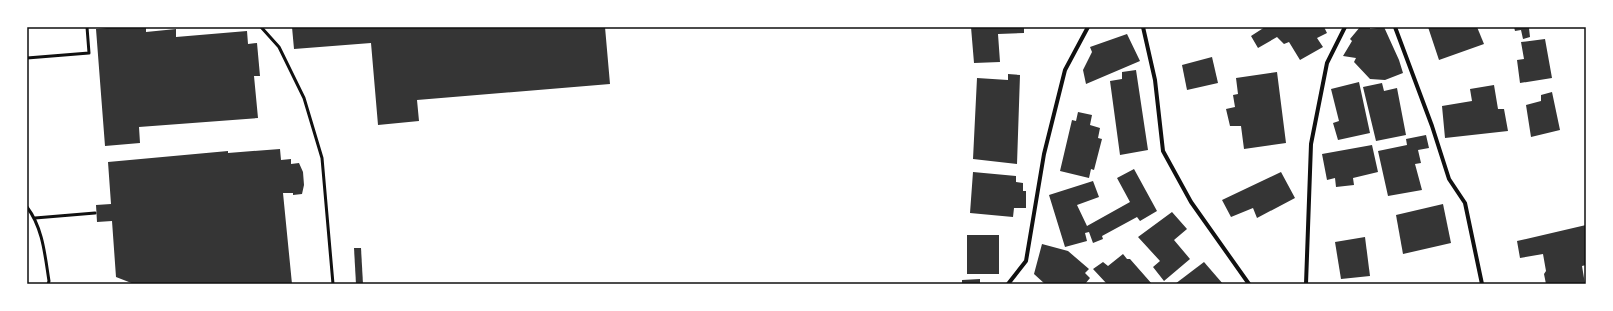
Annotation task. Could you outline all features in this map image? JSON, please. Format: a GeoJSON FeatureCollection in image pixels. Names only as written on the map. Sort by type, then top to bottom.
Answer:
{"type":"FeatureCollection","features":[{"type":"Feature","properties":{"kind":"street"},"geometry":{"type":"LineString","coordinates":[[1008,284],[1026,261],[1044,154],[1065,70],[1088,27]]}},
{"type":"Feature","properties":{"kind":"street"},"geometry":{"type":"LineString","coordinates":[[1143,27],[1154,80],[1163,151],[1191,202],[1249,284]]}},
{"type":"Feature","properties":{"kind":"street"},"geometry":{"type":"LineString","coordinates":[[1306,284],[1311,144],[1327,63],[1345,27]]}},
{"type":"Feature","properties":{"kind":"street"},"geometry":{"type":"LineString","coordinates":[[1395,27],[1429,119],[1449,179],[1465,203],[1482,284]]}},
{"type":"Feature","properties":{"kind":"lane"},"geometry":{"type":"LineString","coordinates":[[27,58],[89,53],[87,27]]}},
{"type":"Feature","properties":{"kind":"lane"},"geometry":{"type":"LineString","coordinates":[[261,27],[279,47],[304,98],[322,158],[334,284]]}},
{"type":"Feature","properties":{"kind":"lane"},"geometry":{"type":"LineString","coordinates":[[27,207],[35,218],[43,243],[50,281],[48,284]]}},
{"type":"Feature","properties":{"kind":"lane"},"geometry":{"type":"LineString","coordinates":[[35,218],[95,213]]}},
{"type":"Feature","properties":{"kind":"building"},"geometry":{"type":"Polygon","coordinates":[[[146,27],[146,32],[176,29],[176,37],[247,31],[248,44],[257,43],[260,76],[254,76],[258,118],[139,127],[140,143],[105,146],[96,29],[146,27]]]}},
{"type":"Feature","properties":{"kind":"building"},"geometry":{"type":"Polygon","coordinates":[[[292,27],[605,27],[610,84],[417,100],[419,121],[378,125],[371,43],[294,49],[292,27]]]}},
{"type":"Feature","properties":{"kind":"building"},"geometry":{"type":"Polygon","coordinates":[[[971,27],[1024,27],[1024,33],[998,34],[1000,62],[974,63],[971,27]]]}},
{"type":"Feature","properties":{"kind":"building"},"geometry":{"type":"Polygon","coordinates":[[[1265,27],[1324,27],[1327,33],[1317,38],[1323,47],[1300,60],[1289,42],[1284,44],[1277,37],[1258,48],[1251,36],[1265,27]]]}},
{"type":"Feature","properties":{"kind":"building"},"geometry":{"type":"Polygon","coordinates":[[[1360,27],[1370,27],[1370,29],[1384,27],[1399,60],[1403,73],[1385,80],[1370,79],[1354,62],[1356,58],[1343,56],[1352,41],[1350,39],[1360,27]]]}},
{"type":"Feature","properties":{"kind":"building"},"geometry":{"type":"Polygon","coordinates":[[[1428,27],[1477,27],[1484,44],[1439,60],[1428,27]]]}},
{"type":"Feature","properties":{"kind":"building"},"geometry":{"type":"Polygon","coordinates":[[[1514,27],[1532,27],[1529,28],[1530,37],[1523,39],[1521,30],[1515,31],[1514,27]]]}},
{"type":"Feature","properties":{"kind":"building"},"geometry":{"type":"Polygon","coordinates":[[[1127,34],[1140,61],[1086,84],[1083,70],[1092,52],[1090,47],[1127,34]]]}},
{"type":"Feature","properties":{"kind":"building"},"geometry":{"type":"Polygon","coordinates":[[[1545,39],[1552,78],[1520,83],[1517,60],[1524,59],[1521,42],[1545,39]]]}},
{"type":"Feature","properties":{"kind":"building"},"geometry":{"type":"Polygon","coordinates":[[[1212,57],[1218,83],[1187,90],[1182,65],[1212,57]]]}},
{"type":"Feature","properties":{"kind":"building"},"geometry":{"type":"Polygon","coordinates":[[[1136,70],[1148,150],[1120,155],[1110,81],[1122,79],[1122,72],[1136,70]]]}},
{"type":"Feature","properties":{"kind":"building"},"geometry":{"type":"Polygon","coordinates":[[[1277,72],[1286,143],[1244,149],[1241,126],[1230,126],[1226,109],[1235,107],[1233,95],[1238,94],[1236,78],[1277,72]]]}},
{"type":"Feature","properties":{"kind":"building"},"geometry":{"type":"Polygon","coordinates":[[[1008,74],[1020,75],[1017,164],[973,159],[977,78],[1008,80],[1008,74]]]}},
{"type":"Feature","properties":{"kind":"building"},"geometry":{"type":"Polygon","coordinates":[[[1359,82],[1370,133],[1338,140],[1333,123],[1339,121],[1331,89],[1359,82]]]}},
{"type":"Feature","properties":{"kind":"building"},"geometry":{"type":"Polygon","coordinates":[[[1382,83],[1384,91],[1397,88],[1406,135],[1376,141],[1363,87],[1382,83]]]}},
{"type":"Feature","properties":{"kind":"building"},"geometry":{"type":"Polygon","coordinates":[[[1494,85],[1498,109],[1504,109],[1508,131],[1445,138],[1442,106],[1472,101],[1470,89],[1494,85]]]}},
{"type":"Feature","properties":{"kind":"building"},"geometry":{"type":"Polygon","coordinates":[[[1552,92],[1560,130],[1531,137],[1526,105],[1541,101],[1541,95],[1552,92]]]}},
{"type":"Feature","properties":{"kind":"building"},"geometry":{"type":"Polygon","coordinates":[[[1078,112],[1092,115],[1090,125],[1100,128],[1098,138],[1102,139],[1094,170],[1091,169],[1089,178],[1060,171],[1072,120],[1076,121],[1078,112]]]}},
{"type":"Feature","properties":{"kind":"building"},"geometry":{"type":"Polygon","coordinates":[[[1426,135],[1429,148],[1418,150],[1421,163],[1415,164],[1422,190],[1388,196],[1378,151],[1407,145],[1406,139],[1426,135]]]}},
{"type":"Feature","properties":{"kind":"building"},"geometry":{"type":"Polygon","coordinates":[[[1372,145],[1378,172],[1353,178],[1354,185],[1336,187],[1335,178],[1327,180],[1322,154],[1372,145]]]}},
{"type":"Feature","properties":{"kind":"building"},"geometry":{"type":"Polygon","coordinates":[[[280,149],[281,160],[291,159],[291,164],[299,163],[303,172],[304,185],[302,194],[293,195],[293,193],[283,193],[292,284],[134,284],[116,277],[112,221],[97,222],[96,205],[111,204],[108,162],[228,151],[228,153],[280,149]]]}},
{"type":"Feature","properties":{"kind":"building"},"geometry":{"type":"Polygon","coordinates":[[[1134,169],[1157,211],[1140,221],[1137,217],[1102,236],[1103,239],[1093,243],[1089,232],[1085,233],[1087,241],[1065,247],[1049,195],[1093,181],[1099,197],[1077,205],[1087,226],[1130,202],[1117,178],[1134,169]]]}},
{"type":"Feature","properties":{"kind":"building"},"geometry":{"type":"Polygon","coordinates":[[[973,172],[1016,176],[1016,182],[1023,183],[1023,191],[1026,191],[1026,208],[1014,208],[1013,217],[970,213],[973,172]]]}},
{"type":"Feature","properties":{"kind":"building"},"geometry":{"type":"Polygon","coordinates":[[[1281,172],[1295,198],[1257,218],[1253,208],[1231,217],[1222,200],[1281,172]]]}},
{"type":"Feature","properties":{"kind":"building"},"geometry":{"type":"Polygon","coordinates":[[[1443,204],[1451,243],[1403,254],[1396,215],[1443,204]]]}},
{"type":"Feature","properties":{"kind":"building"},"geometry":{"type":"Polygon","coordinates":[[[1172,212],[1187,229],[1174,240],[1190,259],[1164,281],[1153,267],[1160,261],[1138,237],[1172,212]]]}},
{"type":"Feature","properties":{"kind":"building"},"geometry":{"type":"Polygon","coordinates":[[[1586,225],[1586,265],[1582,266],[1585,284],[1546,284],[1544,274],[1546,271],[1543,254],[1520,258],[1517,241],[1586,225]]]}},
{"type":"Feature","properties":{"kind":"building"},"geometry":{"type":"Polygon","coordinates":[[[967,235],[999,235],[999,274],[967,274],[967,235]]]}},
{"type":"Feature","properties":{"kind":"building"},"geometry":{"type":"Polygon","coordinates":[[[1365,237],[1370,276],[1341,279],[1335,242],[1365,237]]]}},
{"type":"Feature","properties":{"kind":"building"},"geometry":{"type":"Polygon","coordinates":[[[1042,244],[1068,251],[1089,269],[1085,273],[1090,278],[1085,284],[1045,284],[1034,274],[1042,244]]]}},
{"type":"Feature","properties":{"kind":"building"},"geometry":{"type":"Polygon","coordinates":[[[354,248],[361,248],[363,284],[356,284],[354,248]]]}},
{"type":"Feature","properties":{"kind":"building"},"geometry":{"type":"Polygon","coordinates":[[[1123,254],[1127,259],[1130,259],[1152,284],[1107,284],[1093,269],[1103,262],[1108,266],[1123,254]]]}},
{"type":"Feature","properties":{"kind":"building"},"geometry":{"type":"Polygon","coordinates":[[[1204,262],[1223,284],[1175,284],[1204,262]]]}},
{"type":"Feature","properties":{"kind":"building"},"geometry":{"type":"Polygon","coordinates":[[[980,279],[980,284],[962,284],[962,280],[980,279]]]}}]}
